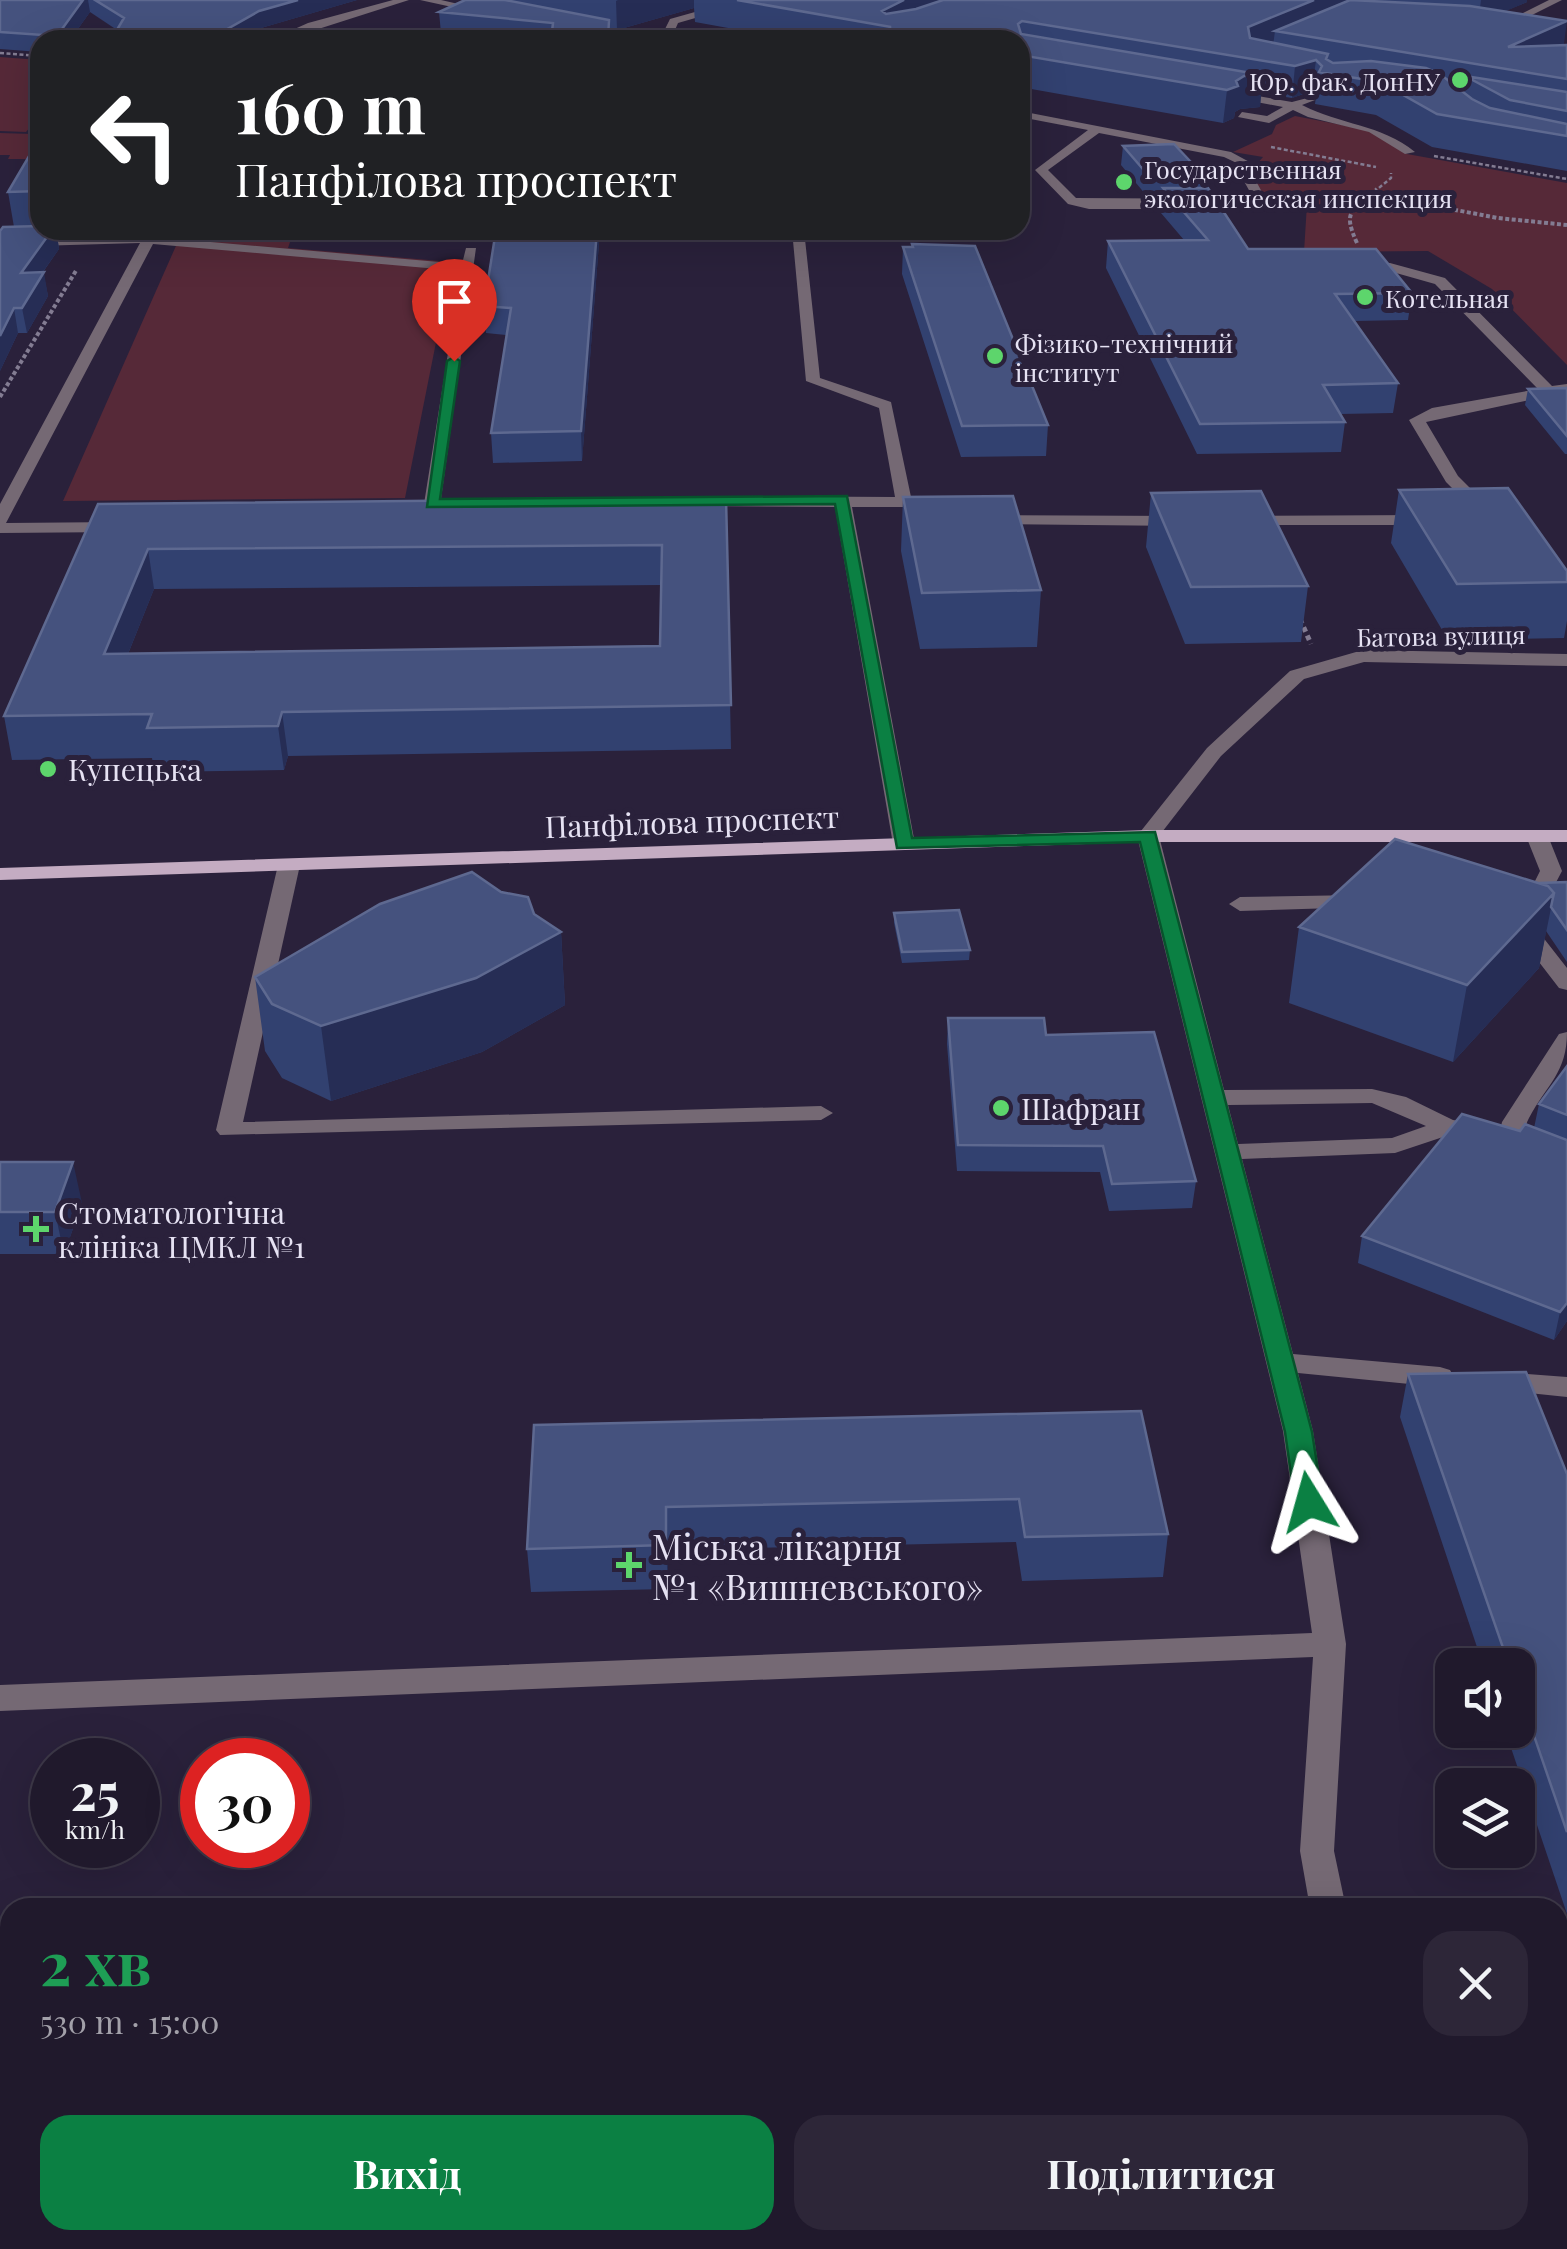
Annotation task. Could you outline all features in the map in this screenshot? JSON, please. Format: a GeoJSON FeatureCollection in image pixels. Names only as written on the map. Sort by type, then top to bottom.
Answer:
{"type":"FeatureCollection","features":[{"type":"Feature","properties":{"kind":"main road","name":"Панфілова проспект"},"geometry":{"type":"LineString","coordinates":[[0,874],[1148,836],[1567,836]]}},
{"type":"Feature","properties":{"kind":"street"},"geometry":{"type":"LineString","coordinates":[[300,30],[404,0]]}},
{"type":"Feature","properties":{"kind":"street"},"geometry":{"type":"LineString","coordinates":[[425,0],[501,14]]}},
{"type":"Feature","properties":{"kind":"street"},"geometry":{"type":"LineString","coordinates":[[1480,30],[1493,31],[1557,0]]}},
{"type":"Feature","properties":{"kind":"street"},"geometry":{"type":"LineString","coordinates":[[670,30],[674,22],[739,2]]}},
{"type":"Feature","properties":{"kind":"street"},"geometry":{"type":"LineString","coordinates":[[454,22],[482,10]]}},
{"type":"Feature","properties":{"kind":"street"},"geometry":{"type":"LineString","coordinates":[[558,24],[581,30]]}},
{"type":"Feature","properties":{"kind":"street"},"geometry":{"type":"LineString","coordinates":[[1223,93],[1293,105],[1312,115],[1373,130],[1408,152]]}},
{"type":"Feature","properties":{"kind":"street"},"geometry":{"type":"LineString","coordinates":[[1242,115],[1269,120],[1312,98]]}},
{"type":"Feature","properties":{"kind":"street"},"geometry":{"type":"LineString","coordinates":[[1044,104],[1062,107]]}},
{"type":"Feature","properties":{"kind":"street"},"geometry":{"type":"LineString","coordinates":[[1054,121],[1080,110]]}},
{"type":"Feature","properties":{"kind":"street"},"geometry":{"type":"LineString","coordinates":[[1030,116],[1227,154],[1249,165],[1246,174],[1256,192],[1254,200],[1240,205],[1088,205],[1072,201],[1041,170],[1096,129]]}},
{"type":"Feature","properties":{"kind":"street"},"geometry":{"type":"LineString","coordinates":[[0,243],[57,240]]}},
{"type":"Feature","properties":{"kind":"street"},"geometry":{"type":"LineString","coordinates":[[135,526],[0,524],[148,240]]}},
{"type":"Feature","properties":{"kind":"street"},"geometry":{"type":"LineString","coordinates":[[217,240],[469,259],[432,504],[424,524]]}},
{"type":"Feature","properties":{"kind":"street"},"geometry":{"type":"LineString","coordinates":[[799,240],[812,381],[886,405],[904,501]]}},
{"type":"Feature","properties":{"kind":"street"},"geometry":{"type":"LineString","coordinates":[[1348,268],[1375,267],[1440,281],[1490,327],[1547,390]]}},
{"type":"Feature","properties":{"kind":"street"},"geometry":{"type":"LineString","coordinates":[[1221,521],[1468,520],[1476,502],[1452,479],[1417,420],[1432,413],[1567,388]]}},
{"type":"Feature","properties":{"kind":"street"},"geometry":{"type":"LineString","coordinates":[[842,499],[904,844]]}},
{"type":"Feature","properties":{"kind":"street"},"geometry":{"type":"LineString","coordinates":[[675,501],[842,499],[942,502],[959,509]]}},
{"type":"Feature","properties":{"kind":"street"},"geometry":{"type":"LineString","coordinates":[[432,504],[488,503]]}},
{"type":"Feature","properties":{"kind":"street"},"geometry":{"type":"LineString","coordinates":[[976,516],[993,522],[1202,521]]}},
{"type":"Feature","properties":{"kind":"street","name":"Батова вулиця"},"geometry":{"type":"LineString","coordinates":[[1148,836],[1214,752],[1296,675],[1363,656],[1567,660]]}},
{"type":"Feature","properties":{"kind":"street"},"geometry":{"type":"LineString","coordinates":[[1148,836],[1298,1432],[1330,1644],[1318,1850],[1326,1898]]}},
{"type":"Feature","properties":{"kind":"street"},"geometry":{"type":"LineString","coordinates":[[1537,836],[1556,887],[1504,899],[1567,983]]}},
{"type":"Feature","properties":{"kind":"street"},"geometry":{"type":"LineString","coordinates":[[290,865],[229,1130],[821,1113]]}},
{"type":"Feature","properties":{"kind":"street"},"geometry":{"type":"LineString","coordinates":[[1240,904],[1377,902]]}},
{"type":"Feature","properties":{"kind":"street"},"geometry":{"type":"LineString","coordinates":[[1214,1098],[1372,1096],[1396,1102],[1447,1128],[1521,1138],[1514,1122],[1567,1039]]}},
{"type":"Feature","properties":{"kind":"street"},"geometry":{"type":"LineString","coordinates":[[1228,1152],[1396,1145],[1447,1128]]}},
{"type":"Feature","properties":{"kind":"street"},"geometry":{"type":"LineString","coordinates":[[1281,1362],[1567,1387]]}},
{"type":"Feature","properties":{"kind":"street"},"geometry":{"type":"LineString","coordinates":[[0,1698],[1330,1644]]}},
{"type":"Feature","properties":{"kind":"path"},"geometry":{"type":"LineString","coordinates":[[0,54],[30,56]]}},
{"type":"Feature","properties":{"kind":"path"},"geometry":{"type":"LineString","coordinates":[[1268,146],[1391,172],[1391,178],[1349,213],[1346,221],[1356,237],[1355,258],[1375,267]]}},
{"type":"Feature","properties":{"kind":"path"},"geometry":{"type":"LineString","coordinates":[[1408,152],[1567,180]]}},
{"type":"Feature","properties":{"kind":"path"},"geometry":{"type":"LineString","coordinates":[[1370,194],[1498,218],[1567,225]]}},
{"type":"Feature","properties":{"kind":"path"},"geometry":{"type":"LineString","coordinates":[[0,396],[78,267]]}},
{"type":"Feature","properties":{"kind":"path"},"geometry":{"type":"LineString","coordinates":[[1298,613],[1321,668]]}},
{"type":"Feature","properties":{"kind":"shaded area"},"geometry":{"type":"Polygon","coordinates":[[[0,57],[30,59],[30,127],[26,132],[0,131],[0,57]]]}},
{"type":"Feature","properties":{"kind":"shaded area"},"geometry":{"type":"Polygon","coordinates":[[[1295,116],[1368,130],[1407,154],[1567,183],[1567,365],[1492,289],[1428,251],[1304,252],[1307,204],[1267,205],[1252,181],[1253,171],[1263,157],[1233,152],[1272,134],[1276,125],[1295,116]]]}},
{"type":"Feature","properties":{"kind":"shaded area"},"geometry":{"type":"Polygon","coordinates":[[[0,133],[30,134],[30,159],[0,155],[0,133]]]}},
{"type":"Feature","properties":{"kind":"shaded area"},"geometry":{"type":"Polygon","coordinates":[[[179,240],[291,240],[288,248],[452,262],[405,498],[63,501],[179,240]]]}},
{"type":"Feature","properties":{"kind":"building"},"geometry":{"type":"Polygon","coordinates":[[[0,0],[83,0],[61,30],[30,30],[30,34],[0,32],[0,0]]]}},
{"type":"Feature","properties":{"kind":"building"},"geometry":{"type":"Polygon","coordinates":[[[95,0],[298,0],[259,11],[226,30],[117,30],[124,18],[95,0]]]}},
{"type":"Feature","properties":{"kind":"building"},"geometry":{"type":"Polygon","coordinates":[[[465,0],[505,0],[609,20],[608,30],[552,30],[553,23],[439,12],[465,0]]]}},
{"type":"Feature","properties":{"kind":"building"},"geometry":{"type":"Polygon","coordinates":[[[737,0],[904,0],[882,11],[886,14],[943,0],[1314,0],[1248,27],[1250,38],[1328,54],[1326,59],[1333,63],[1371,61],[1426,68],[1490,108],[1567,124],[1567,136],[1437,114],[1380,82],[1319,72],[1322,66],[1316,60],[1295,66],[1022,21],[1018,24],[1020,30],[881,30],[891,27],[737,0]]]}},
{"type":"Feature","properties":{"kind":"building"},"geometry":{"type":"Polygon","coordinates":[[[1350,0],[1470,6],[1567,21],[1508,47],[1567,45],[1567,79],[1275,31],[1350,0]]]}},
{"type":"Feature","properties":{"kind":"building"},"geometry":{"type":"Polygon","coordinates":[[[1030,36],[1263,75],[1244,76],[1236,81],[1238,86],[1227,90],[1030,57],[1030,36]]]}},
{"type":"Feature","properties":{"kind":"building"},"geometry":{"type":"Polygon","coordinates":[[[1465,76],[1567,92],[1567,111],[1510,100],[1465,76]]]}},
{"type":"Feature","properties":{"kind":"building"},"geometry":{"type":"Polygon","coordinates":[[[1174,144],[1203,175],[1148,175],[1123,146],[1174,144]]]}},
{"type":"Feature","properties":{"kind":"building"},"geometry":{"type":"Polygon","coordinates":[[[30,155],[30,191],[8,192],[30,155]]]}},
{"type":"Feature","properties":{"kind":"building"},"geometry":{"type":"Polygon","coordinates":[[[1163,188],[1208,188],[1248,249],[1376,249],[1412,293],[1335,294],[1398,383],[1323,385],[1345,422],[1200,424],[1108,241],[1208,240],[1163,188]]]}},
{"type":"Feature","properties":{"kind":"building"},"geometry":{"type":"Polygon","coordinates":[[[30,226],[30,240],[45,240],[21,273],[44,272],[22,308],[14,308],[0,336],[0,231],[3,227],[30,226]]]}},
{"type":"Feature","properties":{"kind":"building"},"geometry":{"type":"Polygon","coordinates":[[[494,240],[596,240],[581,431],[491,433],[511,308],[484,306],[494,240]]]}},
{"type":"Feature","properties":{"kind":"building"},"geometry":{"type":"Polygon","coordinates":[[[912,244],[975,246],[1048,425],[962,426],[903,247],[913,247],[912,244]]]}},
{"type":"Feature","properties":{"kind":"building"},"geometry":{"type":"Polygon","coordinates":[[[1567,388],[1567,436],[1528,389],[1567,388]]]}},
{"type":"Feature","properties":{"kind":"building"},"geometry":{"type":"Polygon","coordinates":[[[1508,488],[1567,571],[1567,582],[1457,584],[1399,490],[1508,488]]]}},
{"type":"Feature","properties":{"kind":"building"},"geometry":{"type":"Polygon","coordinates":[[[1261,491],[1308,586],[1191,587],[1151,493],[1261,491]]]}},
{"type":"Feature","properties":{"kind":"building"},"geometry":{"type":"Polygon","coordinates":[[[1013,496],[1041,590],[922,593],[903,497],[1013,496]]]}},
{"type":"Feature","properties":{"kind":"building"},"geometry":{"type":"Polygon","coordinates":[[[726,498],[731,705],[282,712],[278,726],[147,728],[152,714],[4,716],[98,504],[726,498]],[[662,545],[148,549],[104,654],[660,646],[662,545]]]}},
{"type":"Feature","properties":{"kind":"building"},"geometry":{"type":"Polygon","coordinates":[[[1395,839],[1548,886],[1554,893],[1467,985],[1299,927],[1395,839]]]}},
{"type":"Feature","properties":{"kind":"building"},"geometry":{"type":"Polygon","coordinates":[[[472,872],[501,892],[528,897],[534,914],[561,932],[476,978],[321,1026],[272,1004],[255,977],[380,904],[472,872]]]}},
{"type":"Feature","properties":{"kind":"building"},"geometry":{"type":"Polygon","coordinates":[[[1567,882],[1567,930],[1551,907],[1554,893],[1539,883],[1567,882]]]}},
{"type":"Feature","properties":{"kind":"building"},"geometry":{"type":"Polygon","coordinates":[[[959,910],[970,950],[902,952],[894,913],[959,910]]]}},
{"type":"Feature","properties":{"kind":"building"},"geometry":{"type":"Polygon","coordinates":[[[948,1018],[1044,1018],[1046,1035],[1154,1032],[1196,1181],[1112,1184],[1103,1146],[958,1145],[948,1018]]]}},
{"type":"Feature","properties":{"kind":"building"},"geometry":{"type":"Polygon","coordinates":[[[1567,1066],[1567,1115],[1539,1104],[1567,1066]]]}},
{"type":"Feature","properties":{"kind":"building"},"geometry":{"type":"Polygon","coordinates":[[[1462,1114],[1520,1131],[1525,1124],[1567,1140],[1567,1303],[1560,1312],[1362,1236],[1462,1114]]]}},
{"type":"Feature","properties":{"kind":"building"},"geometry":{"type":"Polygon","coordinates":[[[0,1162],[73,1162],[55,1212],[0,1212],[0,1162]]]}},
{"type":"Feature","properties":{"kind":"building"},"geometry":{"type":"Polygon","coordinates":[[[1526,1372],[1567,1474],[1567,1832],[1535,1739],[1535,1648],[1503,1648],[1408,1374],[1526,1372]]]}},
{"type":"Feature","properties":{"kind":"building"},"geometry":{"type":"Polygon","coordinates":[[[1141,1411],[1168,1534],[1025,1537],[1019,1499],[666,1507],[666,1545],[527,1549],[534,1425],[1141,1411]]]}},
{"type":"Feature","properties":{"kind":"place","name":"Юр. фак. ДонНУ"},"geometry":{"type":"Point","coordinates":[1460,80]}},
{"type":"Feature","properties":{"kind":"place","name":"Государственная экологическая инспекция"},"geometry":{"type":"Point","coordinates":[1124,182]}},
{"type":"Feature","properties":{"kind":"place","name":"Котельная"},"geometry":{"type":"Point","coordinates":[1365,297]}},
{"type":"Feature","properties":{"kind":"place","name":"Фізико-технічний інститут"},"geometry":{"type":"Point","coordinates":[995,356]}},
{"type":"Feature","properties":{"kind":"place","name":"Купецька"},"geometry":{"type":"Point","coordinates":[48,769]}},
{"type":"Feature","properties":{"kind":"place","name":"Шафран"},"geometry":{"type":"Point","coordinates":[1001,1108]}},
{"type":"Feature","properties":{"kind":"place","name":"Стоматологічна клініка ЦМКЛ №1"},"geometry":{"type":"Point","coordinates":[36,1229]}},
{"type":"Feature","properties":{"kind":"place","name":"Міська лікарня №1 «Вишневського»"},"geometry":{"type":"Point","coordinates":[629,1565]}},
{"type":"Feature","properties":{"kind":"route"},"geometry":{"type":"LineString","coordinates":[[454,361],[432,504],[842,499],[904,844],[1148,836],[1298,1432],[1309,1502]]}}]}
